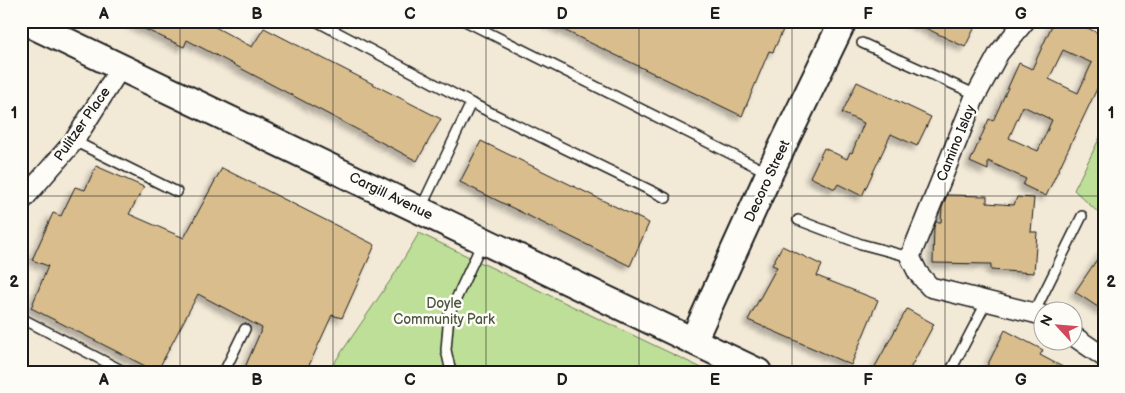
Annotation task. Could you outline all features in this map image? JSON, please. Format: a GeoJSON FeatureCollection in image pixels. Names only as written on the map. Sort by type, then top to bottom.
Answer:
{"type":"FeatureCollection","features":[{"type":"Feature","properties":{"kind":"street","name":"Cargill Avenue"},"geometry":{"type":"LineString","coordinates":[[24,21],[758,372]]}},
{"type":"Feature","properties":{"kind":"street","name":"Decoro Street"},"geometry":{"type":"LineString","coordinates":[[693,341],[769,174],[843,21]]}},
{"type":"Feature","properties":{"kind":"street","name":"Camino Islay"},"geometry":{"type":"LineString","coordinates":[[914,265],[977,94],[1000,53],[1025,21]]}},
{"type":"Feature","properties":{"kind":"street","name":"Pulitzer Place"},"geometry":{"type":"LineString","coordinates":[[21,202],[74,141],[121,67]]}},
{"type":"Feature","properties":{"kind":"street"},"geometry":{"type":"LineString","coordinates":[[914,265],[930,287],[1032,312]]}},
{"type":"Feature","properties":{"kind":"street"},"geometry":{"type":"LineString","coordinates":[[1082,342],[1104,357]]}},
{"type":"Feature","properties":{"kind":"lane"},"geometry":{"type":"LineString","coordinates":[[316,21],[471,103],[666,198]]}},
{"type":"Feature","properties":{"kind":"lane"},"geometry":{"type":"LineString","coordinates":[[465,21],[769,174]]}},
{"type":"Feature","properties":{"kind":"lane"},"geometry":{"type":"LineString","coordinates":[[862,43],[977,94]]}},
{"type":"Feature","properties":{"kind":"lane"},"geometry":{"type":"LineString","coordinates":[[419,210],[471,103]]}},
{"type":"Feature","properties":{"kind":"lane"},"geometry":{"type":"LineString","coordinates":[[74,141],[177,192]]}},
{"type":"Feature","properties":{"kind":"lane"},"geometry":{"type":"LineString","coordinates":[[1044,300],[1082,216]]}},
{"type":"Feature","properties":{"kind":"lane"},"geometry":{"type":"LineString","coordinates":[[798,220],[914,265]]}},
{"type":"Feature","properties":{"kind":"lane"},"geometry":{"type":"LineString","coordinates":[[451,372],[446,350],[449,314],[483,240]]}},
{"type":"Feature","properties":{"kind":"lane"},"geometry":{"type":"LineString","coordinates":[[950,372],[987,301]]}},
{"type":"Feature","properties":{"kind":"lane"},"geometry":{"type":"LineString","coordinates":[[21,318],[125,372]]}},
{"type":"Feature","properties":{"kind":"lane"},"geometry":{"type":"LineString","coordinates":[[224,372],[245,329]]}},
{"type":"Feature","properties":{"kind":"green space"},"geometry":{"type":"Polygon","coordinates":[[[1104,129],[1104,218],[1074,190],[1104,129]]]}},
{"type":"Feature","properties":{"kind":"green space","name":"Doyle Community Park"},"geometry":{"type":"Polygon","coordinates":[[[419,233],[710,372],[328,372],[394,275],[419,233]]]}},
{"type":"Feature","properties":{"kind":"building"},"geometry":{"type":"Polygon","coordinates":[[[127,21],[204,21],[252,47],[264,28],[441,119],[417,161],[187,40],[184,47],[127,21]]]}},
{"type":"Feature","properties":{"kind":"building"},"geometry":{"type":"Polygon","coordinates":[[[545,21],[787,21],[773,52],[769,51],[742,116],[545,21]]]}},
{"type":"Feature","properties":{"kind":"building"},"geometry":{"type":"Polygon","coordinates":[[[911,21],[978,21],[965,47],[911,21]]]}},
{"type":"Feature","properties":{"kind":"building"},"geometry":{"type":"Polygon","coordinates":[[[1054,21],[1073,21],[1104,36],[1104,74],[1046,196],[1023,185],[1026,179],[988,161],[988,170],[970,162],[989,119],[993,121],[1019,63],[1032,69],[1054,21]],[[1063,50],[1049,79],[1078,93],[1092,63],[1063,50]],[[1023,106],[1009,138],[1038,151],[1052,120],[1023,106]]]}},
{"type":"Feature","properties":{"kind":"building"},"geometry":{"type":"Polygon","coordinates":[[[857,82],[931,117],[917,146],[891,134],[862,196],[838,184],[835,189],[810,177],[824,148],[847,159],[850,152],[852,153],[864,123],[842,113],[857,82]]]}},
{"type":"Feature","properties":{"kind":"building"},"geometry":{"type":"Polygon","coordinates":[[[481,141],[649,223],[630,266],[460,182],[481,141]]]}},
{"type":"Feature","properties":{"kind":"building"},"geometry":{"type":"Polygon","coordinates":[[[96,166],[144,187],[129,214],[184,238],[222,168],[375,245],[342,318],[332,315],[306,372],[243,372],[262,328],[198,294],[157,372],[31,308],[48,266],[32,260],[53,213],[61,216],[75,187],[85,190],[96,166]]]}},
{"type":"Feature","properties":{"kind":"building"},"geometry":{"type":"Polygon","coordinates":[[[947,195],[987,196],[987,203],[1014,205],[1017,197],[1034,198],[1031,232],[1037,232],[1034,273],[991,270],[991,264],[933,263],[934,227],[936,222],[941,222],[942,208],[947,195]]]}},
{"type":"Feature","properties":{"kind":"building"},"geometry":{"type":"Polygon","coordinates":[[[782,246],[822,265],[817,276],[878,300],[851,365],[748,320],[777,267],[772,265],[782,246]]]}},
{"type":"Feature","properties":{"kind":"building"},"geometry":{"type":"Polygon","coordinates":[[[1104,249],[1104,311],[1075,292],[1104,249]]]}},
{"type":"Feature","properties":{"kind":"building"},"geometry":{"type":"Polygon","coordinates":[[[907,309],[934,324],[908,372],[872,372],[907,309]]]}},
{"type":"Feature","properties":{"kind":"building"},"geometry":{"type":"Polygon","coordinates":[[[1005,330],[1032,344],[1032,350],[1043,350],[1040,355],[1072,372],[984,372],[1005,330]]]}}]}
